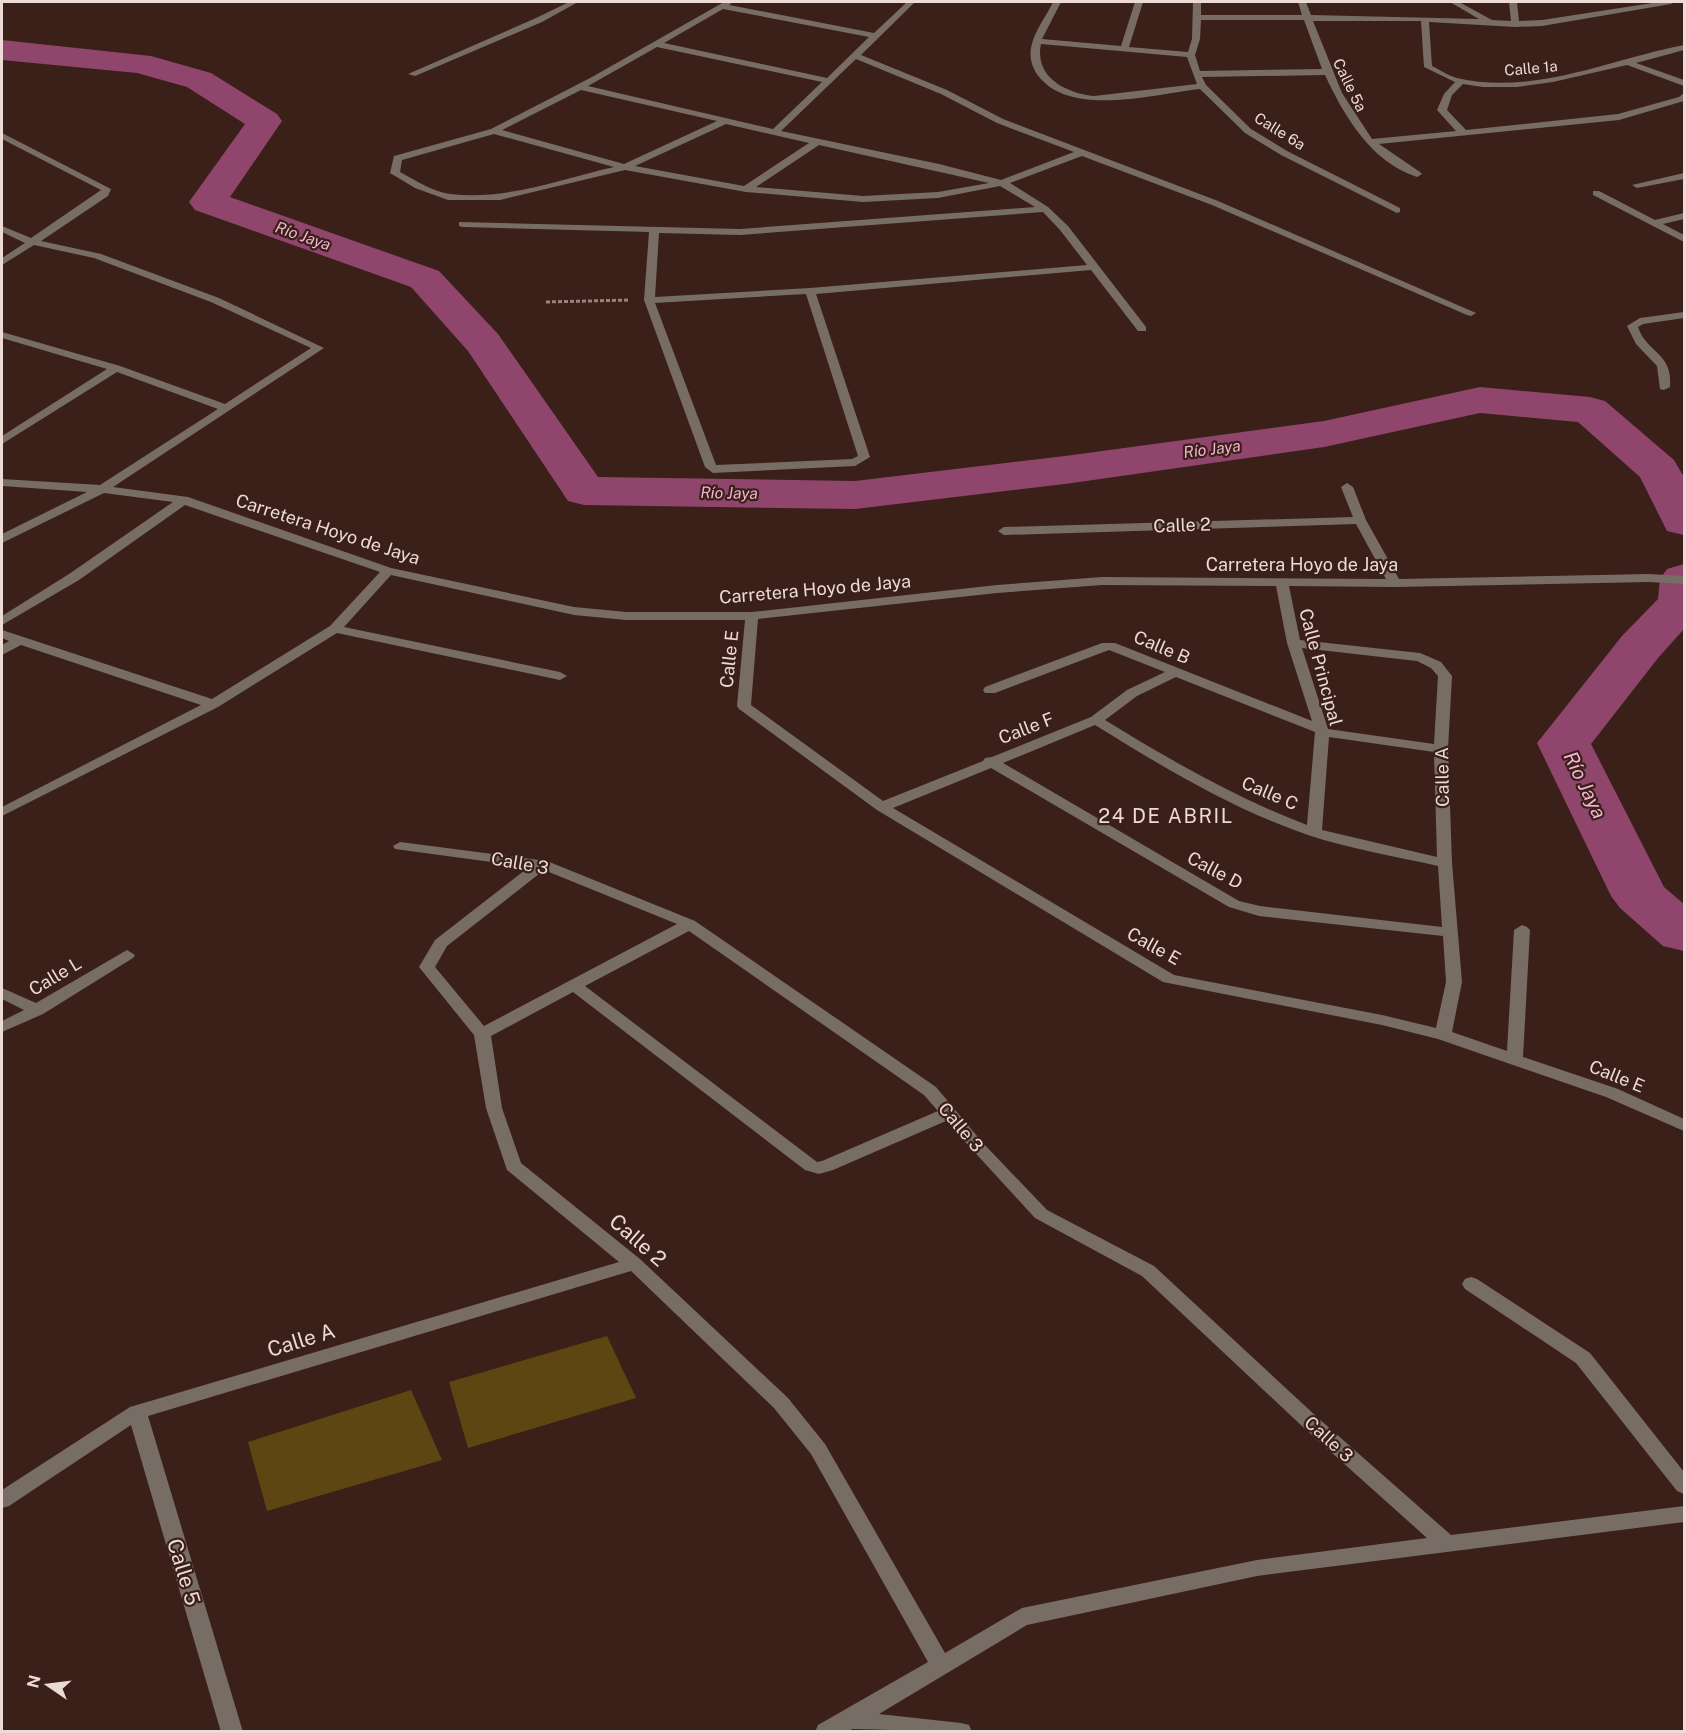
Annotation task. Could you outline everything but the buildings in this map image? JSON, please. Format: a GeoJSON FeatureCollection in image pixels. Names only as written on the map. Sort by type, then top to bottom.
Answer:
{"type":"FeatureCollection","features":[{"type":"Feature","properties":{"kind":"street"},"geometry":{"type":"LineString","coordinates":[[412,74],[539,20],[574,2]]}},
{"type":"Feature","properties":{"kind":"street"},"geometry":{"type":"LineString","coordinates":[[776,132],[911,2]]}},
{"type":"Feature","properties":{"kind":"street"},"geometry":{"type":"LineString","coordinates":[[1057,2],[1038,41],[1035,55],[1040,69],[1056,88],[1068,95],[1094,99],[1202,86]]}},
{"type":"Feature","properties":{"kind":"street"},"geometry":{"type":"LineString","coordinates":[[1124,50],[1139,2]]}},
{"type":"Feature","properties":{"kind":"street","name":"Calle 6a"},"geometry":{"type":"LineString","coordinates":[[1197,2],[1196,39],[1191,55],[1202,86],[1248,131],[1284,153],[1397,210]]}},
{"type":"Feature","properties":{"kind":"street","name":"Calle 5a"},"geometry":{"type":"LineString","coordinates":[[1302,2],[1319,45],[1326,72],[1353,123],[1370,142],[1417,174]]}},
{"type":"Feature","properties":{"kind":"street"},"geometry":{"type":"LineString","coordinates":[[1454,2],[1492,22]]}},
{"type":"Feature","properties":{"kind":"street"},"geometry":{"type":"LineString","coordinates":[[1513,2],[1515,24]]}},
{"type":"Feature","properties":{"kind":"street"},"geometry":{"type":"LineString","coordinates":[[1198,17],[1425,19],[1515,24],[1542,23],[1671,2]]}},
{"type":"Feature","properties":{"kind":"street"},"geometry":{"type":"LineString","coordinates":[[725,121],[625,167],[500,197],[448,197],[418,186],[395,173],[397,158],[494,131],[580,87],[725,4],[875,36]]}},
{"type":"Feature","properties":{"kind":"street","name":"Calle 1a"},"geometry":{"type":"LineString","coordinates":[[1425,19],[1428,67],[1437,74],[1461,81],[1492,84],[1560,80],[1684,47]]}},
{"type":"Feature","properties":{"kind":"street"},"geometry":{"type":"LineString","coordinates":[[1038,41],[1191,55]]}},
{"type":"Feature","properties":{"kind":"street"},"geometry":{"type":"LineString","coordinates":[[657,44],[829,81]]}},
{"type":"Feature","properties":{"kind":"street"},"geometry":{"type":"LineString","coordinates":[[857,56],[944,92],[1000,121],[1215,203],[1471,313]]}},
{"type":"Feature","properties":{"kind":"street"},"geometry":{"type":"LineString","coordinates":[[1626,62],[1684,83]]}},
{"type":"Feature","properties":{"kind":"street"},"geometry":{"type":"LineString","coordinates":[[1196,74],[1326,72]]}},
{"type":"Feature","properties":{"kind":"street"},"geometry":{"type":"LineString","coordinates":[[1461,81],[1448,94],[1442,110],[1463,132]]}},
{"type":"Feature","properties":{"kind":"street"},"geometry":{"type":"LineString","coordinates":[[580,87],[1002,183],[1045,209],[1064,228],[1142,329]]}},
{"type":"Feature","properties":{"kind":"street"},"geometry":{"type":"LineString","coordinates":[[1370,142],[1619,117],[1684,96]]}},
{"type":"Feature","properties":{"kind":"street"},"geometry":{"type":"LineString","coordinates":[[494,131],[625,167],[746,189],[863,199],[938,195],[1002,183],[1083,152]]}},
{"type":"Feature","properties":{"kind":"street"},"geometry":{"type":"LineString","coordinates":[[2,136],[106,189],[105,194],[2,262]]}},
{"type":"Feature","properties":{"kind":"street"},"geometry":{"type":"LineString","coordinates":[[746,189],[817,142]]}},
{"type":"Feature","properties":{"kind":"street"},"geometry":{"type":"LineString","coordinates":[[1637,185],[1684,176]]}},
{"type":"Feature","properties":{"kind":"street"},"geometry":{"type":"LineString","coordinates":[[1596,193],[1684,239]]}},
{"type":"Feature","properties":{"kind":"street"},"geometry":{"type":"LineString","coordinates":[[463,224],[740,232],[1045,209]]}},
{"type":"Feature","properties":{"kind":"street"},"geometry":{"type":"LineString","coordinates":[[1656,223],[1684,216]]}},
{"type":"Feature","properties":{"kind":"street"},"geometry":{"type":"LineString","coordinates":[[2,229],[32,242],[97,256],[215,300],[319,348],[102,489],[2,539]]}},
{"type":"Feature","properties":{"kind":"street"},"geometry":{"type":"LineString","coordinates":[[654,230],[650,300],[711,467],[729,471],[863,460],[864,457],[810,291]]}},
{"type":"Feature","properties":{"kind":"street"},"geometry":{"type":"LineString","coordinates":[[650,300],[810,291],[1095,267]]}},
{"type":"Feature","properties":{"kind":"street"},"geometry":{"type":"LineString","coordinates":[[1664,387],[1666,378],[1662,363],[1636,335],[1632,326],[1640,321],[1684,315]]}},
{"type":"Feature","properties":{"kind":"street"},"geometry":{"type":"LineString","coordinates":[[2,335],[117,368],[226,408]]}},
{"type":"Feature","properties":{"kind":"street"},"geometry":{"type":"LineString","coordinates":[[2,441],[117,368]]}},
{"type":"Feature","properties":{"kind":"street","name":"Carretera Hoyo de Jaya"},"geometry":{"type":"LineString","coordinates":[[2,482],[102,489],[184,500],[388,571],[574,610],[627,616],[752,616],[997,589],[1102,581],[1395,583],[1649,578],[1684,580]]}},
{"type":"Feature","properties":{"kind":"street"},"geometry":{"type":"LineString","coordinates":[[1347,487],[1360,520],[1395,583]]}},
{"type":"Feature","properties":{"kind":"street"},"geometry":{"type":"LineString","coordinates":[[2,621],[74,577],[184,500]]}},
{"type":"Feature","properties":{"kind":"street","name":"Calle 2"},"geometry":{"type":"LineString","coordinates":[[1004,531],[1360,520]]}},
{"type":"Feature","properties":{"kind":"street"},"geometry":{"type":"LineString","coordinates":[[2,812],[213,704],[335,629],[388,571]]}},
{"type":"Feature","properties":{"kind":"street","name":"Calle Principal"},"geometry":{"type":"LineString","coordinates":[[1282,582],[1294,643],[1321,730],[1314,832]]}},
{"type":"Feature","properties":{"kind":"street","name":"Calle E"},"geometry":{"type":"LineString","coordinates":[[752,616],[744,706],[882,807],[1169,979],[1382,1020],[1443,1035],[1612,1093],[1684,1125]]}},
{"type":"Feature","properties":{"kind":"street"},"geometry":{"type":"LineString","coordinates":[[335,629],[560,676]]}},
{"type":"Feature","properties":{"kind":"street"},"geometry":{"type":"LineString","coordinates":[[2,634],[213,704]]}},
{"type":"Feature","properties":{"kind":"street"},"geometry":{"type":"LineString","coordinates":[[2,651],[19,640]]}},
{"type":"Feature","properties":{"kind":"street","name":"Calle A"},"geometry":{"type":"LineString","coordinates":[[1294,643],[1420,657],[1436,665],[1445,676],[1441,749],[1445,863],[1454,982],[1443,1035]]}},
{"type":"Feature","properties":{"kind":"street","name":"Calle B"},"geometry":{"type":"LineString","coordinates":[[990,690],[1102,647],[1110,646],[1321,730],[1441,749]]}},
{"type":"Feature","properties":{"kind":"street","name":"Calle F"},"geometry":{"type":"LineString","coordinates":[[882,807],[990,761],[1096,720],[1132,693],[1176,672]]}},
{"type":"Feature","properties":{"kind":"street","name":"Calle C"},"geometry":{"type":"LineString","coordinates":[[1096,720],[1173,767],[1255,810],[1314,832],[1445,863]]}},
{"type":"Feature","properties":{"kind":"street","name":"Calle D"},"geometry":{"type":"LineString","coordinates":[[990,761],[1234,904],[1259,911],[1449,932]]}},
{"type":"Feature","properties":{"kind":"street","name":"Calle 3"},"geometry":{"type":"LineString","coordinates":[[400,846],[542,864],[690,924],[930,1090],[976,1146],[1041,1214],[1148,1271],[1310,1422],[1446,1543]]}},
{"type":"Feature","properties":{"kind":"street"},"geometry":{"type":"LineString","coordinates":[[542,864],[441,943],[427,967],[482,1034],[690,924]]}},
{"type":"Feature","properties":{"kind":"street"},"geometry":{"type":"LineString","coordinates":[[1515,1058],[1522,930]]}},
{"type":"Feature","properties":{"kind":"street","name":"Calle L"},"geometry":{"type":"LineString","coordinates":[[2,1027],[37,1010],[127,955]]}},
{"type":"Feature","properties":{"kind":"street"},"geometry":{"type":"LineString","coordinates":[[576,986],[811,1166],[819,1168],[827,1166],[949,1113]]}},
{"type":"Feature","properties":{"kind":"street"},"geometry":{"type":"LineString","coordinates":[[2,993],[37,1010]]}},
{"type":"Feature","properties":{"kind":"street","name":"Calle 2"},"geometry":{"type":"LineString","coordinates":[[482,1034],[494,1108],[513,1166],[634,1264],[782,1404],[818,1449],[940,1664]]}},
{"type":"Feature","properties":{"kind":"street","name":"Calle A"},"geometry":{"type":"LineString","coordinates":[[2,1500],[137,1412],[634,1264]]}},
{"type":"Feature","properties":{"kind":"street"},"geometry":{"type":"LineString","coordinates":[[1471,1284],[1583,1358],[1684,1486]]}},
{"type":"Feature","properties":{"kind":"street","name":"Calle 5"},"geometry":{"type":"LineString","coordinates":[[137,1412],[232,1731]]}},
{"type":"Feature","properties":{"kind":"street"},"geometry":{"type":"LineString","coordinates":[[826,1731],[850,1720],[940,1664],[1022,1617],[1257,1568],[1684,1514]]}},
{"type":"Feature","properties":{"kind":"street"},"geometry":{"type":"LineString","coordinates":[[850,1720],[961,1731]]}},
{"type":"Feature","properties":{"kind":"path"},"geometry":{"type":"LineString","coordinates":[[546,302],[650,300]]}},
{"type":"Feature","properties":{"kind":"shaded area"},"geometry":{"type":"Polygon","coordinates":[[[607,1336],[636,1398],[468,1448],[449,1382],[607,1336]]]}},
{"type":"Feature","properties":{"kind":"shaded area"},"geometry":{"type":"Polygon","coordinates":[[[411,1390],[442,1460],[267,1511],[248,1442],[411,1390]]]}},
{"type":"Feature","properties":{"kind":"waterway","name":"Río Jaya"},"geometry":{"type":"LineString","coordinates":[[2,50],[139,63],[199,80],[265,121],[208,202],[425,279],[483,343],[584,491],[855,495],[1065,470],[1324,434],[1480,400],[1590,410],[1658,470],[1681,510],[1684,521]]}},
{"type":"Feature","properties":{"kind":"waterway","name":"Río Jaya"},"geometry":{"type":"LineString","coordinates":[[1684,579],[1682,602],[1640,647],[1564,743],[1640,896],[1684,933]]}},
{"type":"Feature","properties":{"kind":"district","name":"24 DE ABRIL"},"geometry":{"type":"Point","coordinates":[1166,816]}}]}
